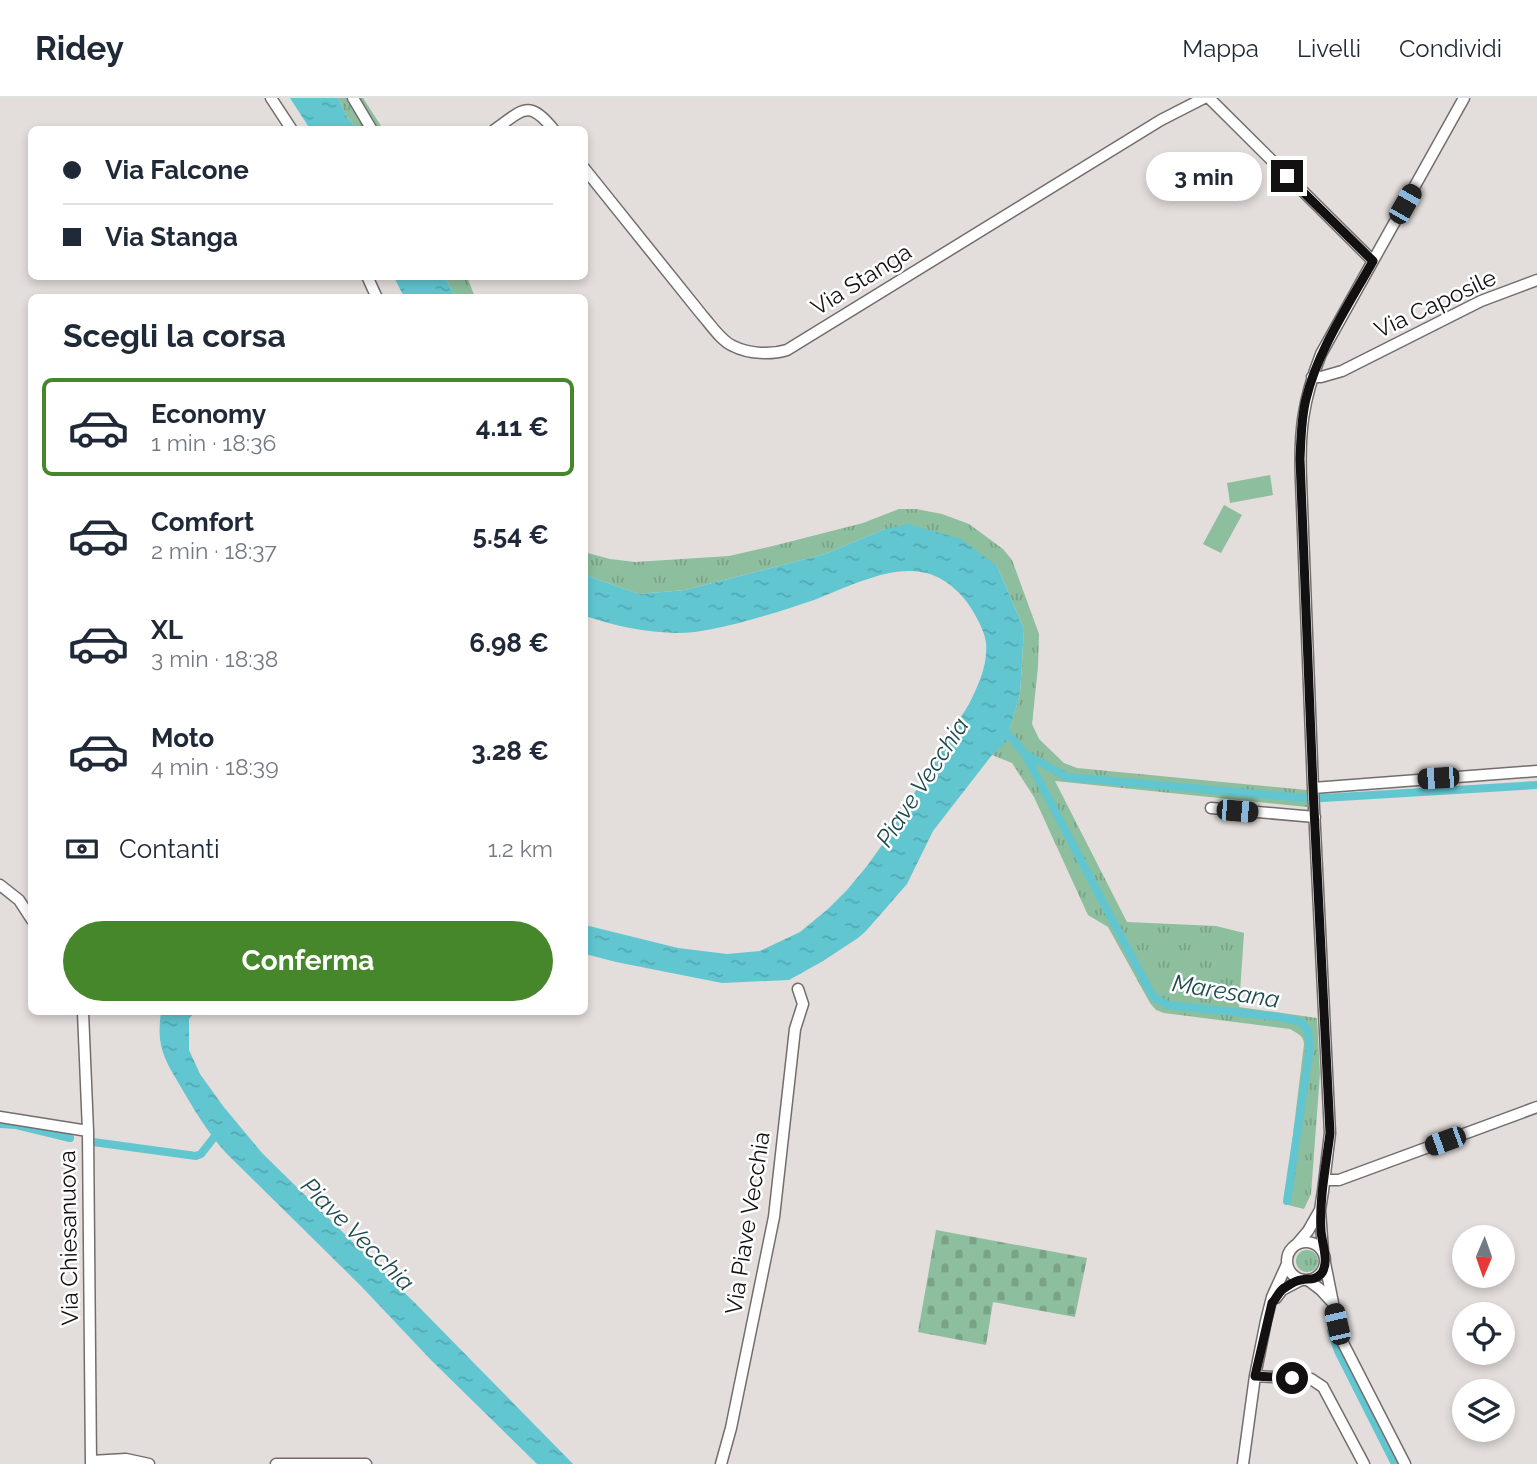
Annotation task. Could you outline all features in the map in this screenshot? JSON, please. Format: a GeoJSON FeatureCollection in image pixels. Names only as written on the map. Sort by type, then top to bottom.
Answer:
{"type":"FeatureCollection","features":[{"type":"Feature","properties":{"kind":"street"},"geometry":{"type":"LineString","coordinates":[[271,98],[289,126]]}},
{"type":"Feature","properties":{"kind":"street"},"geometry":{"type":"LineString","coordinates":[[353,98],[370,126]]}},
{"type":"Feature","properties":{"kind":"street","name":"Via Stanga"},"geometry":{"type":"LineString","coordinates":[[588,173],[719,334],[732,346],[773,354],[787,350],[1161,120],[1207,98],[1373,261]]}},
{"type":"Feature","properties":{"kind":"street","name":"Via Caposile"},"geometry":{"type":"LineString","coordinates":[[1405,1464],[1343,1343],[1324,1258],[1320,1210],[1330,1133],[1300,459],[1302,418],[1321,354],[1464,98]]}},
{"type":"Feature","properties":{"kind":"street"},"geometry":{"type":"LineString","coordinates":[[501,126],[516,115],[535,110],[551,126]]}},
{"type":"Feature","properties":{"kind":"street","name":"Via Caposile"},"geometry":{"type":"LineString","coordinates":[[1312,377],[1342,371],[1481,301],[1537,280]]}},
{"type":"Feature","properties":{"kind":"street"},"geometry":{"type":"LineString","coordinates":[[1313,791],[1537,771]]}},
{"type":"Feature","properties":{"kind":"street"},"geometry":{"type":"LineString","coordinates":[[1211,808],[1315,811]]}},
{"type":"Feature","properties":{"kind":"street"},"geometry":{"type":"LineString","coordinates":[[0,886],[19,900],[28,914]]}},
{"type":"Feature","properties":{"kind":"street","name":"Via Piave Vecchia"},"geometry":{"type":"LineString","coordinates":[[721,1464],[732,1428],[774,1217],[795,1029],[803,1004],[798,989]]}},
{"type":"Feature","properties":{"kind":"street","name":"Via Chiesanuova"},"geometry":{"type":"LineString","coordinates":[[83,1015],[88,1131],[91,1462]]}},
{"type":"Feature","properties":{"kind":"street"},"geometry":{"type":"LineString","coordinates":[[1325,1180],[1339,1180],[1537,1107]]}},
{"type":"Feature","properties":{"kind":"street"},"geometry":{"type":"LineString","coordinates":[[0,1117],[88,1131]]}},
{"type":"Feature","properties":{"kind":"street","name":"Via Caposile"},"geometry":{"type":"LineString","coordinates":[[1297,1244],[1320,1210]]}},
{"type":"Feature","properties":{"kind":"street"},"geometry":{"type":"LineString","coordinates":[[1243,1464],[1255,1376],[1273,1294],[1287,1264],[1289,1252],[1297,1244],[1305,1242],[1320,1247],[1324,1258],[1319,1275],[1282,1290],[1272,1303]]}},
{"type":"Feature","properties":{"kind":"street"},"geometry":{"type":"LineString","coordinates":[[1287,1264],[1292,1274],[1321,1290],[1332,1303]]}},
{"type":"Feature","properties":{"kind":"street"},"geometry":{"type":"LineString","coordinates":[[1255,1376],[1311,1379],[1318,1382],[1364,1464]]}},
{"type":"Feature","properties":{"kind":"street"},"geometry":{"type":"LineString","coordinates":[[91,1462],[126,1459],[149,1464]]}},
{"type":"Feature","properties":{"kind":"street"},"geometry":{"type":"LineString","coordinates":[[276,1464],[366,1464]]}},
{"type":"Feature","properties":{"kind":"green space"},"geometry":{"type":"Polygon","coordinates":[[[338,98],[363,98],[381,126],[354,126],[338,98]]]}},
{"type":"Feature","properties":{"kind":"green space"},"geometry":{"type":"Polygon","coordinates":[[[446,280],[468,280],[474,294],[454,294],[446,280]]]}},
{"type":"Feature","properties":{"kind":"green space"},"geometry":{"type":"Polygon","coordinates":[[[1270,475],[1273,495],[1230,503],[1227,483],[1270,475]]]}},
{"type":"Feature","properties":{"kind":"green space"},"geometry":{"type":"Polygon","coordinates":[[[1224,505],[1242,515],[1221,553],[1203,544],[1224,505]]]}},
{"type":"Feature","properties":{"kind":"green space"},"geometry":{"type":"Polygon","coordinates":[[[899,509],[916,509],[942,514],[969,524],[1003,549],[1012,560],[1039,634],[1032,724],[1039,739],[1064,763],[1077,768],[1307,790],[1307,807],[1055,781],[1127,922],[1216,926],[1244,933],[1239,1007],[1317,1018],[1320,1073],[1311,1194],[1304,1209],[1288,1205],[1285,1200],[1304,1041],[1298,1033],[1290,1029],[1156,1010],[1108,927],[1088,915],[1034,797],[1012,763],[992,755],[1006,741],[1020,694],[1024,629],[997,566],[885,529],[825,554],[685,590],[639,594],[588,576],[588,553],[635,562],[729,556],[863,523],[899,509]]]}},
{"type":"Feature","properties":{"kind":"green space"},"geometry":{"type":"Polygon","coordinates":[[[936,1230],[1087,1258],[1075,1317],[993,1302],[986,1345],[918,1332],[936,1230]]]}},
{"type":"Feature","properties":{"kind":"green space"},"geometry":{"type":"Polygon","coordinates":[[[1307,1250],[1315,1253],[1318,1261],[1315,1269],[1307,1272],[1299,1269],[1296,1261],[1299,1253],[1307,1250]]]}},
{"type":"Feature","properties":{"kind":"water"},"geometry":{"type":"Polygon","coordinates":[[[290,98],[338,98],[354,126],[308,126],[290,98]]]}},
{"type":"Feature","properties":{"kind":"water"},"geometry":{"type":"Polygon","coordinates":[[[396,280],[446,280],[454,294],[402,294],[396,280]]]}},
{"type":"Feature","properties":{"kind":"water","name":"Piave Vecchia"},"geometry":{"type":"Polygon","coordinates":[[[908,524],[961,539],[997,566],[1024,629],[1020,694],[1006,742],[992,755],[933,831],[907,884],[858,938],[789,980],[722,983],[588,955],[588,926],[678,948],[727,954],[760,951],[800,932],[847,890],[885,841],[969,704],[982,675],[986,651],[982,628],[965,599],[945,581],[921,572],[881,575],[755,619],[709,630],[682,633],[639,630],[588,617],[588,576],[639,594],[685,590],[825,554],[885,529],[908,524]]]}},
{"type":"Feature","properties":{"kind":"water"},"geometry":{"type":"Polygon","coordinates":[[[161,1015],[192,1015],[189,1019],[189,1050],[200,1074],[262,1153],[415,1303],[573,1464],[537,1464],[226,1153],[197,1114],[165,1059],[160,1029],[161,1015]]]}},
{"type":"Feature","properties":{"kind":"waterway"},"geometry":{"type":"LineString","coordinates":[[1000,731],[1010,736],[1025,754],[1067,777],[1304,798],[1537,785]]}},
{"type":"Feature","properties":{"kind":"waterway","name":"Maresana"},"geometry":{"type":"LineString","coordinates":[[1025,754],[1153,997],[1168,1005],[1280,1017],[1301,1022],[1308,1031],[1310,1048],[1287,1201]]}},
{"type":"Feature","properties":{"kind":"waterway"},"geometry":{"type":"LineString","coordinates":[[0,1124],[16,1125],[70,1138]]}},
{"type":"Feature","properties":{"kind":"waterway"},"geometry":{"type":"LineString","coordinates":[[93,1142],[196,1156],[201,1154],[219,1131]]}},
{"type":"Feature","properties":{"kind":"waterway","name":"Maresana"},"geometry":{"type":"LineString","coordinates":[[1331,1331],[1338,1351],[1395,1464]]}},
{"type":"Feature","properties":{"kind":"route"},"geometry":{"type":"LineString","coordinates":[[1287,176],[1373,261],[1321,354],[1306,397],[1302,418],[1300,459],[1330,1133],[1320,1210],[1325,1263],[1319,1275],[1312,1280],[1301,1280],[1287,1286],[1272,1303],[1255,1376],[1292,1378]]}}]}
